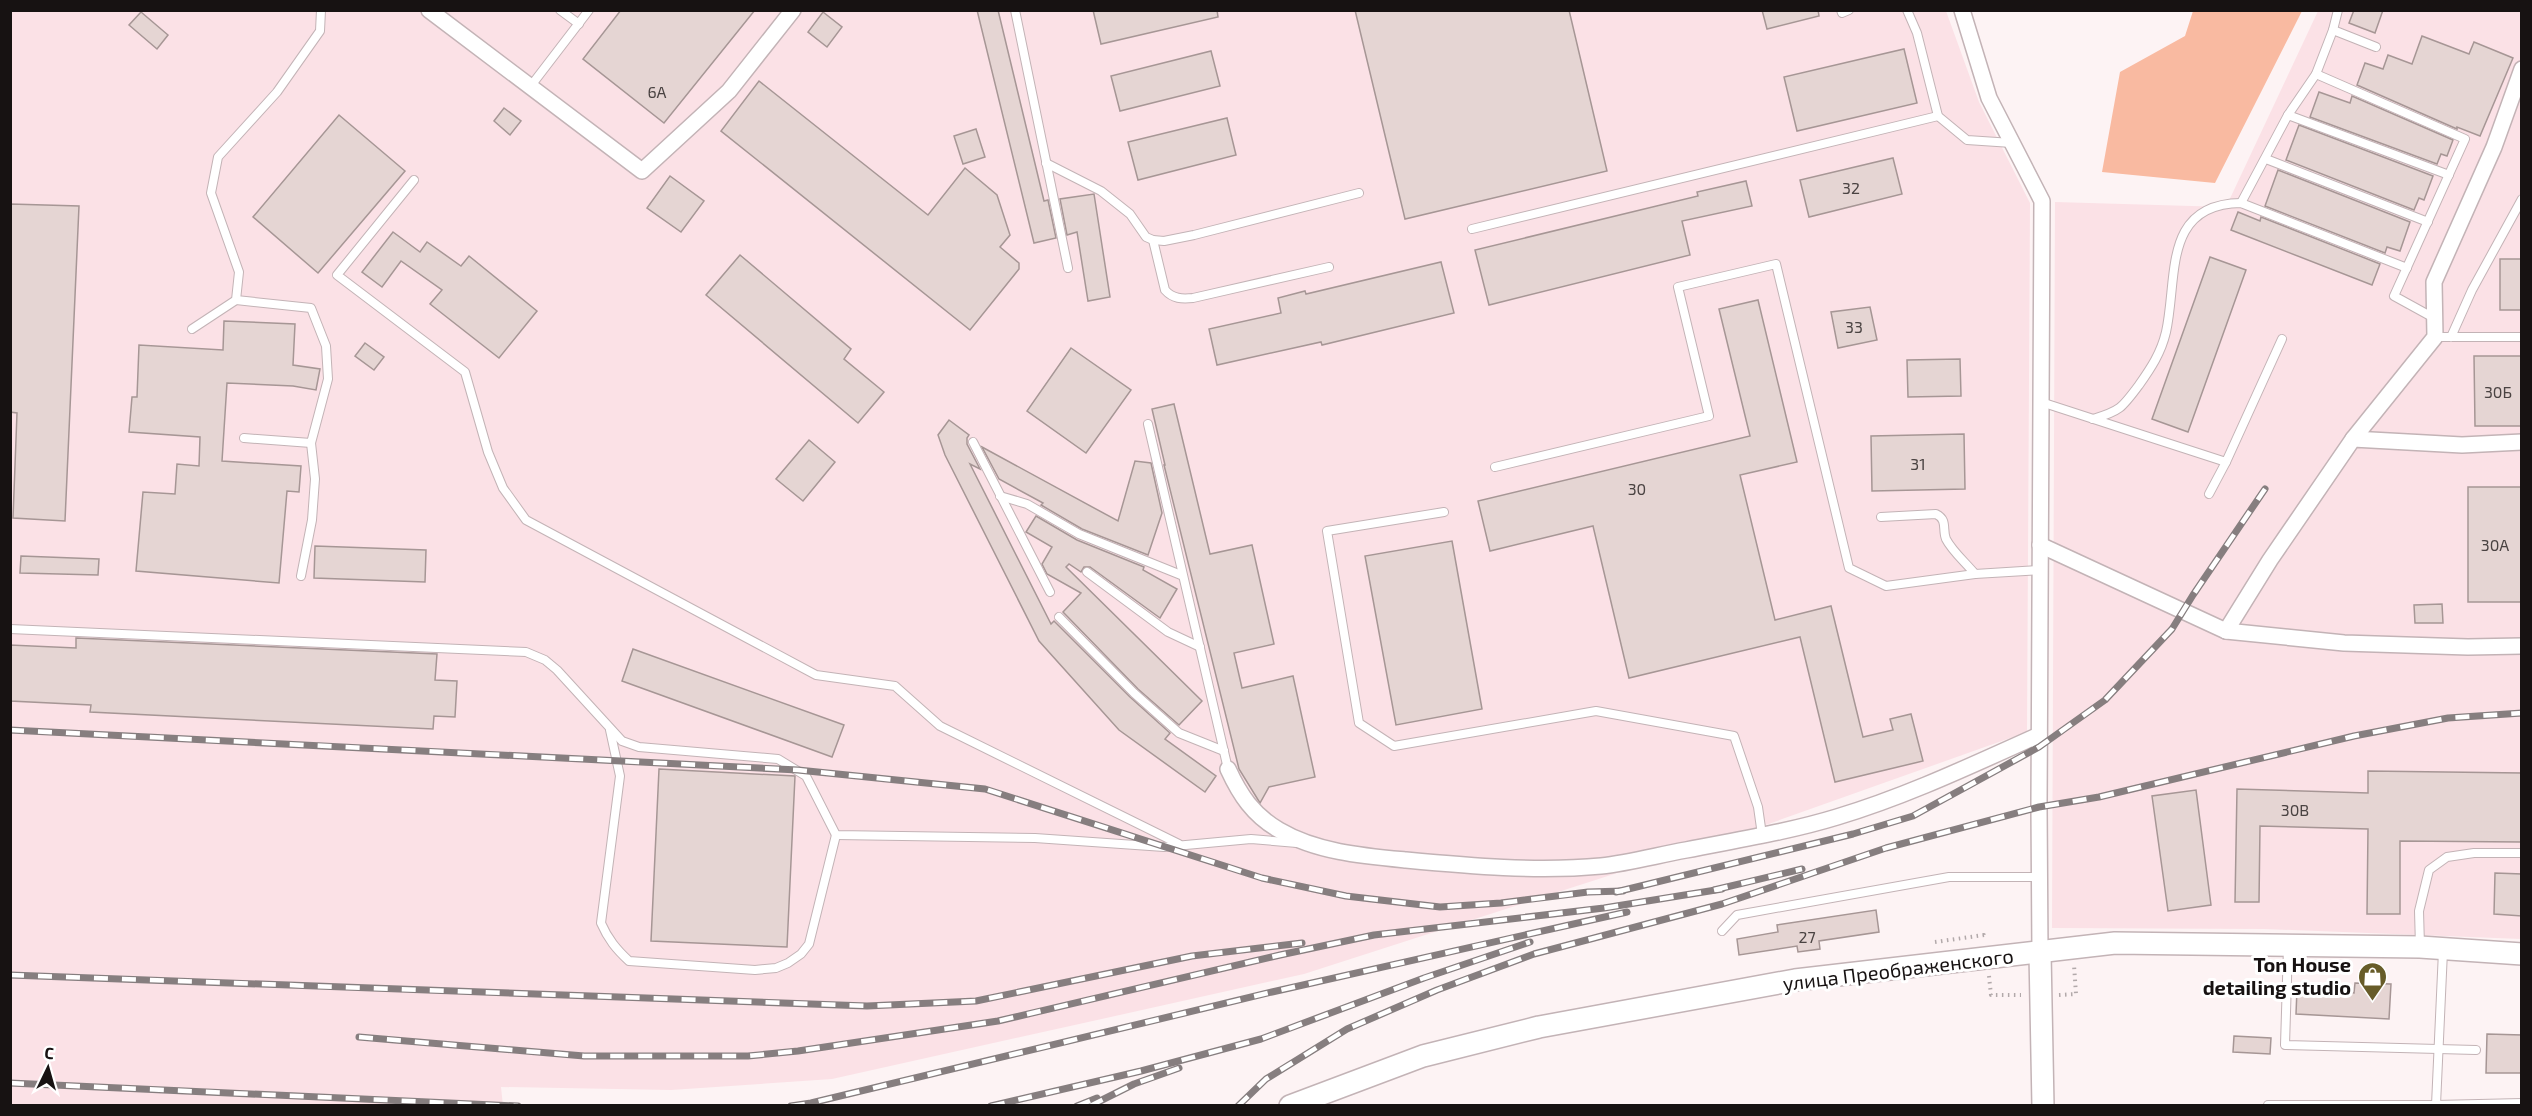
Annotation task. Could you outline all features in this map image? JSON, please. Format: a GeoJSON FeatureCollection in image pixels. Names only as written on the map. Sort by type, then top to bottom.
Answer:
{"type":"FeatureCollection","features":[{"type":"Feature","properties":{"kind":"street"},"geometry":{"type":"LineString","coordinates":[[429,10],[642,171],[729,91],[793,10]]}},
{"type":"Feature","properties":{"kind":"street"},"geometry":{"type":"LineString","coordinates":[[1962,10],[1989,98],[2042,201],[2039,877],[2043,1106]]}},
{"type":"Feature","properties":{"kind":"street"},"geometry":{"type":"LineString","coordinates":[[2226,631],[2270,560],[2353,439],[2443,337],[2434,318],[2434,282],[2494,147],[2522,69]]}},
{"type":"Feature","properties":{"kind":"street"},"geometry":{"type":"LineString","coordinates":[[2353,439],[2462,445],[2522,442]]}},
{"type":"Feature","properties":{"kind":"street"},"geometry":{"type":"LineString","coordinates":[[2040,545],[2226,631],[2344,643],[2468,647],[2522,645]]}},
{"type":"Feature","properties":{"kind":"street"},"geometry":{"type":"LineString","coordinates":[[1228,769],[1241,795],[1252,810],[1277,830],[1306,844],[1371,857],[1525,868],[1601,866],[1762,835],[1835,818],[1919,790],[2039,735]]}},
{"type":"Feature","properties":{"kind":"street","name":"улица Преображенского"},"geometry":{"type":"LineString","coordinates":[[1290,1106],[1333,1093],[1423,1056],[1539,1027],[1795,980],[2115,943],[2420,947],[2522,954]]}},
{"type":"Feature","properties":{"kind":"lane"},"geometry":{"type":"LineString","coordinates":[[236,300],[239,272],[211,193],[218,157],[277,92],[320,31],[321,10]]}},
{"type":"Feature","properties":{"kind":"lane"},"geometry":{"type":"LineString","coordinates":[[560,10],[579,24]]}},
{"type":"Feature","properties":{"kind":"lane"},"geometry":{"type":"LineString","coordinates":[[530,87],[589,10]]}},
{"type":"Feature","properties":{"kind":"lane"},"geometry":{"type":"LineString","coordinates":[[1015,10],[1068,268]]}},
{"type":"Feature","properties":{"kind":"lane"},"geometry":{"type":"LineString","coordinates":[[1841,10],[1842,13],[1849,10]]}},
{"type":"Feature","properties":{"kind":"lane"},"geometry":{"type":"LineString","coordinates":[[1907,10],[1917,33],[1938,116],[1967,140],[2012,143]]}},
{"type":"Feature","properties":{"kind":"lane"},"geometry":{"type":"LineString","coordinates":[[2241,203],[2288,115],[2316,74],[2338,10]]}},
{"type":"Feature","properties":{"kind":"lane"},"geometry":{"type":"LineString","coordinates":[[2333,30],[2376,47]]}},
{"type":"Feature","properties":{"kind":"lane"},"geometry":{"type":"LineString","coordinates":[[2316,74],[2465,139],[2394,296],[2434,318]]}},
{"type":"Feature","properties":{"kind":"lane"},"geometry":{"type":"LineString","coordinates":[[2288,115],[2449,175]]}},
{"type":"Feature","properties":{"kind":"lane"},"geometry":{"type":"LineString","coordinates":[[1472,229],[1938,116]]}},
{"type":"Feature","properties":{"kind":"lane"},"geometry":{"type":"LineString","coordinates":[[2266,159],[2428,222]]}},
{"type":"Feature","properties":{"kind":"lane"},"geometry":{"type":"LineString","coordinates":[[1046,163],[1101,191],[1130,214],[1146,237],[1153,240],[1164,241],[1194,236],[1359,193]]}},
{"type":"Feature","properties":{"kind":"lane"},"geometry":{"type":"LineString","coordinates":[[414,180],[337,274],[465,372],[488,452],[503,489],[526,520],[816,675],[895,686],[940,726],[1181,845]]}},
{"type":"Feature","properties":{"kind":"lane"},"geometry":{"type":"LineString","coordinates":[[2443,337],[2472,290],[2522,198]]}},
{"type":"Feature","properties":{"kind":"lane"},"geometry":{"type":"LineString","coordinates":[[2093,419],[2117,411],[2126,402],[2159,354],[2166,330],[2179,241],[2187,227],[2203,212],[2220,204],[2241,203],[2407,268]]}},
{"type":"Feature","properties":{"kind":"lane"},"geometry":{"type":"LineString","coordinates":[[1153,240],[1165,290],[1170,296],[1181,299],[1329,267]]}},
{"type":"Feature","properties":{"kind":"lane"},"geometry":{"type":"LineString","coordinates":[[1494,467],[1708,416],[1678,287],[1776,264],[1849,568],[1886,586],[1975,574],[2040,570]]}},
{"type":"Feature","properties":{"kind":"lane"},"geometry":{"type":"LineString","coordinates":[[192,329],[236,300],[311,308],[326,346],[328,379],[310,443],[315,479],[312,520],[301,576]]}},
{"type":"Feature","properties":{"kind":"lane"},"geometry":{"type":"LineString","coordinates":[[2443,337],[2522,337]]}},
{"type":"Feature","properties":{"kind":"lane"},"geometry":{"type":"LineString","coordinates":[[2210,494],[2282,339]]}},
{"type":"Feature","properties":{"kind":"lane"},"geometry":{"type":"LineString","coordinates":[[2041,402],[2226,462]]}},
{"type":"Feature","properties":{"kind":"lane"},"geometry":{"type":"LineString","coordinates":[[1148,424],[1181,575],[1228,769]]}},
{"type":"Feature","properties":{"kind":"lane"},"geometry":{"type":"LineString","coordinates":[[244,438],[310,443]]}},
{"type":"Feature","properties":{"kind":"lane"},"geometry":{"type":"LineString","coordinates":[[973,442],[1050,592]]}},
{"type":"Feature","properties":{"kind":"lane"},"geometry":{"type":"LineString","coordinates":[[1000,496],[1027,504],[1079,534],[1181,575]]}},
{"type":"Feature","properties":{"kind":"lane"},"geometry":{"type":"LineString","coordinates":[[1444,512],[1327,531],[1359,723],[1394,746],[1596,711],[1734,736],[1758,807],[1762,835]]}},
{"type":"Feature","properties":{"kind":"lane"},"geometry":{"type":"LineString","coordinates":[[1881,517],[1936,514],[1941,516],[1944,520],[1946,539],[1975,574]]}},
{"type":"Feature","properties":{"kind":"lane"},"geometry":{"type":"LineString","coordinates":[[1087,572],[1168,632],[1200,647]]}},
{"type":"Feature","properties":{"kind":"lane"},"geometry":{"type":"LineString","coordinates":[[1059,618],[1134,693],[1179,733],[1224,751]]}},
{"type":"Feature","properties":{"kind":"lane"},"geometry":{"type":"LineString","coordinates":[[10,629],[526,652],[545,660],[557,670],[622,741],[639,747],[778,759],[806,776],[836,835],[809,944],[801,954],[776,968],[755,970],[629,961],[617,950],[607,938],[601,923],[620,776],[609,729]]}},
{"type":"Feature","properties":{"kind":"lane"},"geometry":{"type":"LineString","coordinates":[[836,835],[1035,838],[1117,845],[1181,845],[1251,839],[1306,844]]}},
{"type":"Feature","properties":{"kind":"lane"},"geometry":{"type":"LineString","coordinates":[[2420,947],[2419,911],[2429,870],[2447,857],[2474,853],[2522,853]]}},
{"type":"Feature","properties":{"kind":"lane"},"geometry":{"type":"LineString","coordinates":[[1722,931],[1737,915],[1949,877],[2039,877]]}},
{"type":"Feature","properties":{"kind":"lane"},"geometry":{"type":"LineString","coordinates":[[2288,946],[2285,1045],[2476,1050]]}},
{"type":"Feature","properties":{"kind":"lane"},"geometry":{"type":"LineString","coordinates":[[2436,1105],[2444,949]]}},
{"type":"Feature","properties":{"kind":"lane"},"geometry":{"type":"LineString","coordinates":[[2268,1105],[2522,1103]]}},
{"type":"Feature","properties":{"kind":"shaded area"},"geometry":{"type":"Polygon","coordinates":[[[10,11],[1946,11],[1979,102],[2030,203],[2027,732],[1760,827],[1304,974],[832,1079],[671,1090],[501,1087],[503,1106],[11,1105],[10,11]]]}},
{"type":"Feature","properties":{"kind":"shaded area"},"geometry":{"type":"Polygon","coordinates":[[[2193,11],[2302,11],[2215,183],[2102,172],[2120,72],[2185,36],[2193,11]]]}},
{"type":"Feature","properties":{"kind":"shaded area"},"geometry":{"type":"Polygon","coordinates":[[[2318,11],[2521,11],[2521,939],[2264,929],[2052,928],[2055,202],[2226,207],[2318,11]]]}},
{"type":"Feature","properties":{"kind":"building"},"geometry":{"type":"Polygon","coordinates":[[[621,10],[755,10],[664,123],[583,59],[621,10]]]}},
{"type":"Feature","properties":{"kind":"building"},"geometry":{"type":"Polygon","coordinates":[[[977,10],[998,10],[1044,201],[1048,200],[1056,238],[1034,243],[977,10]]]}},
{"type":"Feature","properties":{"kind":"building"},"geometry":{"type":"Polygon","coordinates":[[[1093,10],[1217,10],[1218,17],[1101,44],[1093,10]]]}},
{"type":"Feature","properties":{"kind":"building"},"geometry":{"type":"Polygon","coordinates":[[[1355,10],[1569,10],[1607,171],[1405,219],[1355,10]]]}},
{"type":"Feature","properties":{"kind":"building"},"geometry":{"type":"Polygon","coordinates":[[[1762,10],[1818,10],[1819,16],[1767,29],[1762,10]]]}},
{"type":"Feature","properties":{"kind":"building"},"geometry":{"type":"Polygon","coordinates":[[[2354,10],[2383,10],[2375,33],[2349,23],[2354,10]]]}},
{"type":"Feature","properties":{"kind":"building"},"geometry":{"type":"Polygon","coordinates":[[[141,12],[168,35],[157,49],[129,25],[141,12]]]}},
{"type":"Feature","properties":{"kind":"building"},"geometry":{"type":"Polygon","coordinates":[[[823,12],[842,27],[827,47],[808,32],[823,12]]]}},
{"type":"Feature","properties":{"kind":"building"},"geometry":{"type":"Polygon","coordinates":[[[2422,36],[2469,54],[2474,42],[2513,58],[2480,136],[2457,127],[2457,129],[2357,85],[2365,63],[2383,69],[2388,55],[2412,64],[2422,36]]]}},
{"type":"Feature","properties":{"kind":"building"},"geometry":{"type":"Polygon","coordinates":[[[1904,49],[1917,103],[1797,131],[1784,77],[1904,49]]]}},
{"type":"Feature","properties":{"kind":"building"},"geometry":{"type":"Polygon","coordinates":[[[1211,51],[1220,86],[1120,111],[1111,76],[1211,51]]]}},
{"type":"Feature","properties":{"kind":"building"},"geometry":{"type":"Polygon","coordinates":[[[759,81],[928,215],[965,168],[997,195],[1010,235],[1000,247],[1019,263],[1019,269],[970,330],[721,131],[759,81]]]}},
{"type":"Feature","properties":{"kind":"building"},"geometry":{"type":"Polygon","coordinates":[[[2319,92],[2350,103],[2352,96],[2453,140],[2447,156],[2441,154],[2437,164],[2310,117],[2319,92]]]}},
{"type":"Feature","properties":{"kind":"building"},"geometry":{"type":"Polygon","coordinates":[[[504,108],[521,121],[510,135],[494,121],[504,108]]]}},
{"type":"Feature","properties":{"kind":"building"},"geometry":{"type":"Polygon","coordinates":[[[339,115],[405,171],[318,273],[253,217],[339,115]]]}},
{"type":"Feature","properties":{"kind":"building"},"geometry":{"type":"Polygon","coordinates":[[[1227,118],[1236,155],[1138,180],[1128,142],[1227,118]]]}},
{"type":"Feature","properties":{"kind":"building"},"geometry":{"type":"Polygon","coordinates":[[[2299,125],[2433,176],[2424,200],[2419,198],[2414,210],[2286,160],[2299,125]]]}},
{"type":"Feature","properties":{"kind":"building"},"geometry":{"type":"Polygon","coordinates":[[[976,129],[985,157],[963,164],[954,136],[976,129]]]}},
{"type":"Feature","properties":{"kind":"building"},"geometry":{"type":"Polygon","coordinates":[[[1893,158],[1902,194],[1809,217],[1800,180],[1893,158]]]}},
{"type":"Feature","properties":{"kind":"building"},"geometry":{"type":"Polygon","coordinates":[[[2278,170],[2410,222],[2400,251],[2387,247],[2385,253],[2265,206],[2278,170]]]}},
{"type":"Feature","properties":{"kind":"building"},"geometry":{"type":"Polygon","coordinates":[[[670,176],[704,201],[681,232],[647,208],[670,176]]]}},
{"type":"Feature","properties":{"kind":"building"},"geometry":{"type":"Polygon","coordinates":[[[1746,181],[1752,206],[1682,221],[1690,255],[1489,305],[1475,250],[1698,196],[1697,192],[1746,181]]]}},
{"type":"Feature","properties":{"kind":"building"},"geometry":{"type":"Polygon","coordinates":[[[1094,194],[1110,297],[1088,301],[1077,232],[1067,235],[1060,199],[1094,194]]]}},
{"type":"Feature","properties":{"kind":"building"},"geometry":{"type":"Polygon","coordinates":[[[10,204],[79,206],[65,521],[13,518],[17,413],[10,412],[10,204]]]}},
{"type":"Feature","properties":{"kind":"building"},"geometry":{"type":"Polygon","coordinates":[[[2238,212],[2260,221],[2261,217],[2380,264],[2372,285],[2231,230],[2238,212]]]}},
{"type":"Feature","properties":{"kind":"building"},"geometry":{"type":"Polygon","coordinates":[[[393,232],[420,252],[427,242],[461,266],[469,256],[537,311],[499,358],[430,304],[442,290],[401,261],[382,287],[362,272],[393,232]]]}},
{"type":"Feature","properties":{"kind":"building"},"geometry":{"type":"Polygon","coordinates":[[[740,255],[851,349],[844,359],[884,392],[858,423],[706,295],[740,255]]]}},
{"type":"Feature","properties":{"kind":"building"},"geometry":{"type":"Polygon","coordinates":[[[2210,257],[2246,270],[2188,432],[2152,419],[2210,257]]]}},
{"type":"Feature","properties":{"kind":"building"},"geometry":{"type":"Polygon","coordinates":[[[2500,259],[2522,259],[2522,310],[2500,310],[2500,259]]]}},
{"type":"Feature","properties":{"kind":"building"},"geometry":{"type":"Polygon","coordinates":[[[1441,262],[1454,313],[1322,345],[1321,342],[1217,365],[1209,329],[1281,313],[1278,298],[1305,291],[1306,294],[1441,262]]]}},
{"type":"Feature","properties":{"kind":"building"},"geometry":{"type":"Polygon","coordinates":[[[1758,300],[1797,462],[1740,475],[1775,620],[1831,606],[1863,737],[1893,730],[1890,719],[1911,714],[1923,761],[1835,782],[1800,637],[1629,678],[1593,526],[1490,551],[1478,501],[1750,436],[1719,309],[1758,300]]]}},
{"type":"Feature","properties":{"kind":"building"},"geometry":{"type":"Polygon","coordinates":[[[1870,307],[1877,340],[1838,348],[1831,312],[1870,307]]]}},
{"type":"Feature","properties":{"kind":"building"},"geometry":{"type":"Polygon","coordinates":[[[224,321],[295,324],[293,365],[320,369],[316,390],[293,386],[227,383],[222,461],[301,466],[299,492],[287,491],[279,583],[136,571],[143,492],[175,494],[177,464],[199,466],[200,437],[129,432],[132,397],[137,397],[139,345],[223,350],[224,321]]]}},
{"type":"Feature","properties":{"kind":"building"},"geometry":{"type":"Polygon","coordinates":[[[365,343],[384,357],[374,370],[355,356],[365,343]]]}},
{"type":"Feature","properties":{"kind":"building"},"geometry":{"type":"Polygon","coordinates":[[[1071,348],[1131,390],[1086,453],[1027,411],[1071,348]]]}},
{"type":"Feature","properties":{"kind":"building"},"geometry":{"type":"Polygon","coordinates":[[[2474,356],[2522,356],[2522,426],[2475,426],[2474,356]]]}},
{"type":"Feature","properties":{"kind":"building"},"geometry":{"type":"Polygon","coordinates":[[[1960,359],[1961,396],[1908,397],[1907,360],[1960,359]]]}},
{"type":"Feature","properties":{"kind":"building"},"geometry":{"type":"Polygon","coordinates":[[[1174,404],[1210,554],[1252,545],[1274,644],[1234,653],[1242,688],[1293,676],[1315,777],[1269,787],[1260,803],[1239,769],[1164,465],[1152,409],[1174,404]]]}},
{"type":"Feature","properties":{"kind":"building"},"geometry":{"type":"Polygon","coordinates":[[[949,420],[969,435],[967,444],[980,469],[970,464],[1051,624],[1054,621],[1130,697],[1170,733],[1165,739],[1216,776],[1205,792],[1119,730],[1039,641],[945,455],[938,435],[949,420]]]}},
{"type":"Feature","properties":{"kind":"building"},"geometry":{"type":"Polygon","coordinates":[[[1964,434],[1965,489],[1872,491],[1871,436],[1964,434]]]}},
{"type":"Feature","properties":{"kind":"building"},"geometry":{"type":"Polygon","coordinates":[[[809,440],[835,462],[803,501],[776,479],[809,440]]]}},
{"type":"Feature","properties":{"kind":"building"},"geometry":{"type":"Polygon","coordinates":[[[982,447],[1118,521],[1135,461],[1151,463],[1162,513],[1148,555],[1082,529],[1041,505],[1043,503],[999,479],[982,447]]]}},
{"type":"Feature","properties":{"kind":"building"},"geometry":{"type":"Polygon","coordinates":[[[2468,487],[2522,487],[2522,602],[2468,602],[2468,487]]]}},
{"type":"Feature","properties":{"kind":"building"},"geometry":{"type":"Polygon","coordinates":[[[1036,516],[1077,540],[1144,567],[1143,570],[1177,589],[1160,618],[1090,567],[1084,567],[1081,572],[1069,564],[1066,567],[1202,701],[1179,725],[1138,689],[1063,612],[1081,593],[1047,574],[1042,564],[1052,547],[1026,532],[1036,516]]]}},
{"type":"Feature","properties":{"kind":"building"},"geometry":{"type":"Polygon","coordinates":[[[1452,541],[1482,709],[1396,725],[1365,556],[1452,541]]]}},
{"type":"Feature","properties":{"kind":"building"},"geometry":{"type":"Polygon","coordinates":[[[315,546],[426,550],[425,582],[314,578],[315,546]]]}},
{"type":"Feature","properties":{"kind":"building"},"geometry":{"type":"Polygon","coordinates":[[[21,556],[99,559],[98,575],[20,573],[21,556]]]}},
{"type":"Feature","properties":{"kind":"building"},"geometry":{"type":"Polygon","coordinates":[[[2442,604],[2443,623],[2415,623],[2414,605],[2442,604]]]}},
{"type":"Feature","properties":{"kind":"building"},"geometry":{"type":"Polygon","coordinates":[[[76,638],[437,654],[435,680],[457,681],[455,717],[434,716],[433,729],[90,712],[91,705],[10,701],[10,645],[76,648],[76,638]]]}},
{"type":"Feature","properties":{"kind":"building"},"geometry":{"type":"Polygon","coordinates":[[[633,649],[844,725],[832,757],[622,681],[633,649]]]}},
{"type":"Feature","properties":{"kind":"building"},"geometry":{"type":"Polygon","coordinates":[[[659,769],[795,776],[787,947],[651,941],[659,769]]]}},
{"type":"Feature","properties":{"kind":"building"},"geometry":{"type":"Polygon","coordinates":[[[2368,771],[2522,773],[2522,842],[2400,841],[2400,914],[2367,914],[2368,829],[2260,826],[2259,902],[2235,902],[2237,789],[2368,793],[2368,771]]]}},
{"type":"Feature","properties":{"kind":"building"},"geometry":{"type":"Polygon","coordinates":[[[2196,790],[2211,905],[2168,911],[2152,796],[2196,790]]]}},
{"type":"Feature","properties":{"kind":"building"},"geometry":{"type":"Polygon","coordinates":[[[2495,873],[2522,874],[2522,916],[2494,914],[2495,873]]]}},
{"type":"Feature","properties":{"kind":"building"},"geometry":{"type":"Polygon","coordinates":[[[1876,910],[1879,932],[1819,941],[1820,949],[1798,952],[1797,946],[1739,955],[1737,939],[1778,932],[1777,925],[1876,910]]]}},
{"type":"Feature","properties":{"kind":"building"},"geometry":{"type":"Polygon","coordinates":[[[2355,983],[2391,984],[2389,1019],[2296,1014],[2297,989],[2354,993],[2355,983]]]}},
{"type":"Feature","properties":{"kind":"building"},"geometry":{"type":"Polygon","coordinates":[[[2487,1034],[2522,1035],[2522,1073],[2486,1073],[2487,1034]]]}},
{"type":"Feature","properties":{"kind":"building"},"geometry":{"type":"Polygon","coordinates":[[[2234,1036],[2271,1038],[2270,1054],[2233,1052],[2234,1036]]]}},
{"type":"Feature","properties":{"kind":"railway"},"geometry":{"type":"LineString","coordinates":[[1616,892],[1853,834],[1913,816],[2039,747],[2105,700],[2172,629],[2265,489]]}},
{"type":"Feature","properties":{"kind":"railway"},"geometry":{"type":"LineString","coordinates":[[1238,1106],[1266,1079],[1347,1029],[1437,990],[1534,954],[1722,904],[1886,848],[2039,807],[2099,797],[2354,736],[2448,718],[2522,713]]}},
{"type":"Feature","properties":{"kind":"railway"},"geometry":{"type":"LineString","coordinates":[[10,730],[798,770],[985,789],[1262,878],[1346,896],[1440,907],[1501,903],[1588,892],[1623,891]]}},
{"type":"Feature","properties":{"kind":"railway"},"geometry":{"type":"LineString","coordinates":[[1714,890],[1802,869]]}},
{"type":"Feature","properties":{"kind":"railway"},"geometry":{"type":"LineString","coordinates":[[359,1037],[584,1056],[748,1056],[798,1051],[998,1021],[1374,935],[1604,908],[1722,889]]}},
{"type":"Feature","properties":{"kind":"railway"},"geometry":{"type":"LineString","coordinates":[[791,1106],[1272,992],[1627,912]]}},
{"type":"Feature","properties":{"kind":"railway"},"geometry":{"type":"LineString","coordinates":[[991,1106],[1141,1071],[1261,1039],[1424,978],[1530,942]]}},
{"type":"Feature","properties":{"kind":"railway"},"geometry":{"type":"LineString","coordinates":[[10,975],[867,1006],[976,1001],[1192,956],[1302,943]]}},
{"type":"Feature","properties":{"kind":"railway"},"geometry":{"type":"LineString","coordinates":[[1090,1106],[1134,1084],[1179,1068]]}},
{"type":"Feature","properties":{"kind":"railway"},"geometry":{"type":"LineString","coordinates":[[10,1083],[518,1106]]}},
{"type":"Feature","properties":{"kind":"railway"},"geometry":{"type":"LineString","coordinates":[[1077,1106],[1097,1098]]}},
{"type":"Feature","properties":{"kind":"place","name":"Ton House detailing studio"},"geometry":{"type":"Point","coordinates":[2372,1002]}}]}
